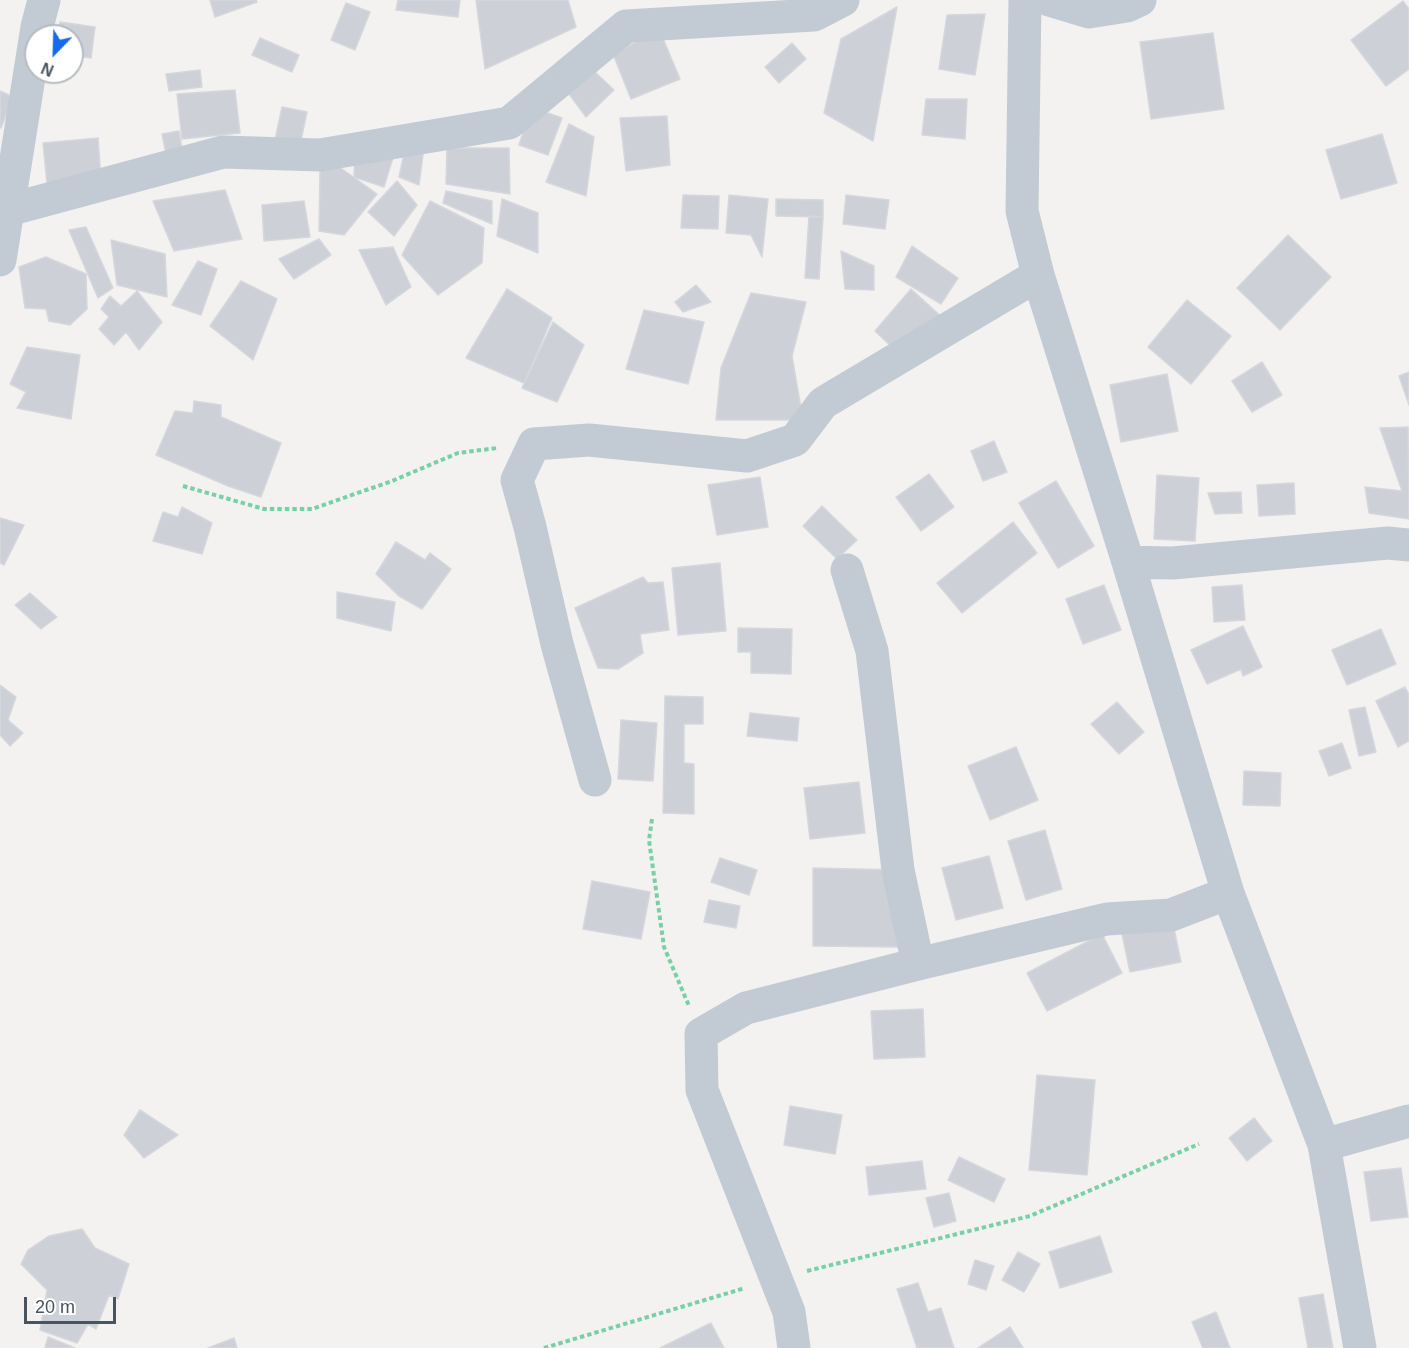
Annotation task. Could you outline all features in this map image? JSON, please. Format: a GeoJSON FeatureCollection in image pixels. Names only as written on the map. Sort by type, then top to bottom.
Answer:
{"type":"FeatureCollection","features":[{"type":"Feature","properties":{"kind":"street"},"geometry":{"type":"LineString","coordinates":[[0,260],[37,27],[44,0]]}},
{"type":"Feature","properties":{"kind":"street"},"geometry":{"type":"LineString","coordinates":[[8,210],[223,152],[320,155],[508,123],[626,26],[814,15],[843,0]]}},
{"type":"Feature","properties":{"kind":"street"},"geometry":{"type":"LineString","coordinates":[[1025,0],[1022,211],[1038,275],[1228,893],[1324,1145],[1360,1348]]}},
{"type":"Feature","properties":{"kind":"street"},"geometry":{"type":"LineString","coordinates":[[1049,0],[1089,12],[1127,6],[1140,0]]}},
{"type":"Feature","properties":{"kind":"street"},"geometry":{"type":"LineString","coordinates":[[595,780],[557,644],[517,480],[534,444],[589,440],[747,456],[795,440],[823,403],[1038,275]]}},
{"type":"Feature","properties":{"kind":"street"},"geometry":{"type":"LineString","coordinates":[[1128,562],[1173,563],[1388,543],[1409,545]]}},
{"type":"Feature","properties":{"kind":"street"},"geometry":{"type":"LineString","coordinates":[[847,570],[872,651],[898,870],[918,964]]}},
{"type":"Feature","properties":{"kind":"street"},"geometry":{"type":"LineString","coordinates":[[794,1348],[789,1312],[702,1090],[700,1034],[746,1008],[1107,919],[1171,915],[1228,893]]}},
{"type":"Feature","properties":{"kind":"street"},"geometry":{"type":"LineString","coordinates":[[1324,1145],[1409,1121]]}},
{"type":"Feature","properties":{"kind":"path"},"geometry":{"type":"LineString","coordinates":[[183,486],[264,509],[312,509],[392,482],[458,453],[534,444]]}},
{"type":"Feature","properties":{"kind":"path"},"geometry":{"type":"LineString","coordinates":[[651,819],[650,840],[664,947],[700,1034]]}},
{"type":"Feature","properties":{"kind":"path"},"geometry":{"type":"LineString","coordinates":[[544,1348],[776,1279],[1030,1216],[1199,1144]]}},
{"type":"Feature","properties":{"kind":"building"},"geometry":{"type":"Polygon","coordinates":[[[210,0],[256,0],[257,2],[215,17],[210,0]]]}},
{"type":"Feature","properties":{"kind":"building"},"geometry":{"type":"Polygon","coordinates":[[[398,0],[460,0],[458,17],[396,10],[398,0]]]}},
{"type":"Feature","properties":{"kind":"building"},"geometry":{"type":"Polygon","coordinates":[[[476,0],[568,0],[576,27],[485,69],[476,0]]]}},
{"type":"Feature","properties":{"kind":"building"},"geometry":{"type":"Polygon","coordinates":[[[1403,1],[1409,9],[1409,69],[1386,86],[1351,40],[1403,1]]]}},
{"type":"Feature","properties":{"kind":"building"},"geometry":{"type":"Polygon","coordinates":[[[346,3],[370,12],[355,50],[331,40],[346,3]]]}},
{"type":"Feature","properties":{"kind":"building"},"geometry":{"type":"Polygon","coordinates":[[[897,7],[873,141],[824,113],[841,39],[897,7]]]}},
{"type":"Feature","properties":{"kind":"building"},"geometry":{"type":"Polygon","coordinates":[[[985,14],[975,75],[939,69],[947,15],[985,14]]]}},
{"type":"Feature","properties":{"kind":"building"},"geometry":{"type":"Polygon","coordinates":[[[84,25],[95,27],[91,58],[84,57],[84,25]]]}},
{"type":"Feature","properties":{"kind":"building"},"geometry":{"type":"Polygon","coordinates":[[[659,29],[680,79],[631,99],[613,54],[659,29]]]}},
{"type":"Feature","properties":{"kind":"building"},"geometry":{"type":"Polygon","coordinates":[[[1213,33],[1224,109],[1151,119],[1140,42],[1213,33]]]}},
{"type":"Feature","properties":{"kind":"building"},"geometry":{"type":"Polygon","coordinates":[[[260,38],[299,55],[292,72],[252,55],[260,38]]]}},
{"type":"Feature","properties":{"kind":"building"},"geometry":{"type":"Polygon","coordinates":[[[792,43],[806,59],[779,83],[765,67],[792,43]]]}},
{"type":"Feature","properties":{"kind":"building"},"geometry":{"type":"Polygon","coordinates":[[[200,70],[202,87],[169,91],[166,74],[200,70]]]}},
{"type":"Feature","properties":{"kind":"building"},"geometry":{"type":"Polygon","coordinates":[[[595,72],[614,90],[586,117],[569,94],[595,72]]]}},
{"type":"Feature","properties":{"kind":"building"},"geometry":{"type":"Polygon","coordinates":[[[235,90],[240,133],[182,139],[177,94],[235,90]]]}},
{"type":"Feature","properties":{"kind":"building"},"geometry":{"type":"Polygon","coordinates":[[[0,91],[13,97],[1,128],[0,127],[0,91]]]}},
{"type":"Feature","properties":{"kind":"building"},"geometry":{"type":"Polygon","coordinates":[[[926,99],[967,99],[965,139],[922,135],[926,99]]]}},
{"type":"Feature","properties":{"kind":"building"},"geometry":{"type":"Polygon","coordinates":[[[282,107],[307,112],[300,145],[275,140],[282,107]]]}},
{"type":"Feature","properties":{"kind":"building"},"geometry":{"type":"Polygon","coordinates":[[[531,107],[562,118],[548,155],[519,145],[531,107]]]}},
{"type":"Feature","properties":{"kind":"building"},"geometry":{"type":"Polygon","coordinates":[[[667,116],[670,165],[626,171],[620,118],[667,116]]]}},
{"type":"Feature","properties":{"kind":"building"},"geometry":{"type":"Polygon","coordinates":[[[569,124],[594,137],[586,196],[546,182],[569,124]]]}},
{"type":"Feature","properties":{"kind":"building"},"geometry":{"type":"Polygon","coordinates":[[[179,131],[184,161],[168,164],[162,134],[179,131]]]}},
{"type":"Feature","properties":{"kind":"building"},"geometry":{"type":"Polygon","coordinates":[[[1382,134],[1397,183],[1341,199],[1326,150],[1382,134]]]}},
{"type":"Feature","properties":{"kind":"building"},"geometry":{"type":"Polygon","coordinates":[[[98,138],[101,180],[47,184],[43,143],[98,138]]]}},
{"type":"Feature","properties":{"kind":"building"},"geometry":{"type":"Polygon","coordinates":[[[406,144],[424,147],[419,185],[399,177],[406,144]]]}},
{"type":"Feature","properties":{"kind":"building"},"geometry":{"type":"Polygon","coordinates":[[[447,148],[509,148],[510,194],[446,184],[447,148]]]}},
{"type":"Feature","properties":{"kind":"building"},"geometry":{"type":"Polygon","coordinates":[[[355,150],[395,151],[384,187],[354,177],[355,150]]]}},
{"type":"Feature","properties":{"kind":"building"},"geometry":{"type":"Polygon","coordinates":[[[338,166],[377,194],[344,235],[319,231],[320,171],[338,166]]]}},
{"type":"Feature","properties":{"kind":"building"},"geometry":{"type":"Polygon","coordinates":[[[397,181],[417,205],[394,236],[368,212],[397,181]]]}},
{"type":"Feature","properties":{"kind":"building"},"geometry":{"type":"Polygon","coordinates":[[[225,190],[242,239],[174,251],[153,201],[225,190]]]}},
{"type":"Feature","properties":{"kind":"building"},"geometry":{"type":"Polygon","coordinates":[[[446,191],[492,201],[492,224],[443,203],[446,191]]]}},
{"type":"Feature","properties":{"kind":"building"},"geometry":{"type":"Polygon","coordinates":[[[683,195],[719,196],[718,229],[681,228],[683,195]]]}},
{"type":"Feature","properties":{"kind":"building"},"geometry":{"type":"Polygon","coordinates":[[[729,195],[768,199],[762,257],[751,235],[726,233],[729,195]]]}},
{"type":"Feature","properties":{"kind":"building"},"geometry":{"type":"Polygon","coordinates":[[[846,195],[889,200],[885,229],[843,224],[846,195]]]}},
{"type":"Feature","properties":{"kind":"building"},"geometry":{"type":"Polygon","coordinates":[[[502,199],[538,213],[538,253],[497,236],[502,199]]]}},
{"type":"Feature","properties":{"kind":"building"},"geometry":{"type":"Polygon","coordinates":[[[776,199],[823,200],[823,217],[776,216],[776,199]]]}},
{"type":"Feature","properties":{"kind":"building"},"geometry":{"type":"Polygon","coordinates":[[[304,201],[310,237],[264,241],[262,205],[304,201]]]}},
{"type":"Feature","properties":{"kind":"building"},"geometry":{"type":"Polygon","coordinates":[[[430,201],[484,228],[482,263],[438,295],[402,255],[430,201]]]}},
{"type":"Feature","properties":{"kind":"building"},"geometry":{"type":"Polygon","coordinates":[[[809,216],[823,217],[819,279],[805,278],[809,216]]]}},
{"type":"Feature","properties":{"kind":"building"},"geometry":{"type":"Polygon","coordinates":[[[86,227],[113,288],[98,298],[69,230],[86,227]]]}},
{"type":"Feature","properties":{"kind":"building"},"geometry":{"type":"Polygon","coordinates":[[[1288,235],[1331,277],[1280,330],[1237,288],[1288,235]]]}},
{"type":"Feature","properties":{"kind":"building"},"geometry":{"type":"Polygon","coordinates":[[[319,239],[331,255],[294,279],[279,259],[319,239]]]}},
{"type":"Feature","properties":{"kind":"building"},"geometry":{"type":"Polygon","coordinates":[[[111,240],[165,254],[167,297],[117,285],[111,240]]]}},
{"type":"Feature","properties":{"kind":"building"},"geometry":{"type":"Polygon","coordinates":[[[912,246],[958,278],[941,304],[896,277],[912,246]]]}},
{"type":"Feature","properties":{"kind":"building"},"geometry":{"type":"Polygon","coordinates":[[[393,247],[411,287],[386,305],[359,250],[393,247]]]}},
{"type":"Feature","properties":{"kind":"building"},"geometry":{"type":"Polygon","coordinates":[[[841,251],[874,266],[874,290],[845,289],[841,251]]]}},
{"type":"Feature","properties":{"kind":"building"},"geometry":{"type":"Polygon","coordinates":[[[46,257],[86,274],[87,309],[70,325],[49,321],[46,309],[25,308],[19,267],[46,257]]]}},
{"type":"Feature","properties":{"kind":"building"},"geometry":{"type":"Polygon","coordinates":[[[198,261],[217,269],[201,315],[172,305],[198,261]]]}},
{"type":"Feature","properties":{"kind":"building"},"geometry":{"type":"Polygon","coordinates":[[[241,281],[277,299],[253,360],[210,326],[241,281]]]}},
{"type":"Feature","properties":{"kind":"building"},"geometry":{"type":"Polygon","coordinates":[[[696,285],[711,302],[683,312],[675,302],[696,285]]]}},
{"type":"Feature","properties":{"kind":"building"},"geometry":{"type":"Polygon","coordinates":[[[507,289],[552,318],[524,383],[466,358],[507,289]]]}},
{"type":"Feature","properties":{"kind":"building"},"geometry":{"type":"Polygon","coordinates":[[[911,289],[945,320],[897,352],[875,331],[911,289]]]}},
{"type":"Feature","properties":{"kind":"building"},"geometry":{"type":"Polygon","coordinates":[[[137,291],[162,322],[139,350],[126,332],[114,345],[99,329],[109,317],[101,309],[110,296],[121,306],[137,291]]]}},
{"type":"Feature","properties":{"kind":"building"},"geometry":{"type":"Polygon","coordinates":[[[751,293],[806,302],[792,356],[803,420],[716,420],[721,368],[751,293]]]}},
{"type":"Feature","properties":{"kind":"building"},"geometry":{"type":"Polygon","coordinates":[[[1187,300],[1231,336],[1191,384],[1148,347],[1187,300]]]}},
{"type":"Feature","properties":{"kind":"building"},"geometry":{"type":"Polygon","coordinates":[[[644,310],[704,322],[688,384],[626,369],[644,310]]]}},
{"type":"Feature","properties":{"kind":"building"},"geometry":{"type":"Polygon","coordinates":[[[553,322],[584,345],[557,402],[522,388],[553,322]]]}},
{"type":"Feature","properties":{"kind":"building"},"geometry":{"type":"Polygon","coordinates":[[[27,347],[80,355],[71,419],[17,408],[26,392],[10,384],[27,347]]]}},
{"type":"Feature","properties":{"kind":"building"},"geometry":{"type":"Polygon","coordinates":[[[1262,362],[1282,395],[1252,412],[1232,381],[1262,362]]]}},
{"type":"Feature","properties":{"kind":"building"},"geometry":{"type":"Polygon","coordinates":[[[1409,372],[1409,405],[1399,376],[1409,372]]]}},
{"type":"Feature","properties":{"kind":"building"},"geometry":{"type":"Polygon","coordinates":[[[1167,374],[1178,431],[1121,442],[1110,385],[1167,374]]]}},
{"type":"Feature","properties":{"kind":"building"},"geometry":{"type":"Polygon","coordinates":[[[194,401],[221,405],[221,417],[281,443],[261,497],[228,486],[156,455],[175,411],[193,413],[194,401]]]}},
{"type":"Feature","properties":{"kind":"building"},"geometry":{"type":"Polygon","coordinates":[[[1408,427],[1409,519],[1369,513],[1365,487],[1402,491],[1380,428],[1408,427]]]}},
{"type":"Feature","properties":{"kind":"building"},"geometry":{"type":"Polygon","coordinates":[[[994,441],[1007,472],[983,481],[971,451],[994,441]]]}},
{"type":"Feature","properties":{"kind":"building"},"geometry":{"type":"Polygon","coordinates":[[[929,474],[954,507],[921,531],[896,497],[929,474]]]}},
{"type":"Feature","properties":{"kind":"building"},"geometry":{"type":"Polygon","coordinates":[[[1157,475],[1199,478],[1195,541],[1154,539],[1157,475]]]}},
{"type":"Feature","properties":{"kind":"building"},"geometry":{"type":"Polygon","coordinates":[[[760,477],[768,527],[717,535],[708,485],[760,477]]]}},
{"type":"Feature","properties":{"kind":"building"},"geometry":{"type":"Polygon","coordinates":[[[1056,481],[1094,546],[1058,568],[1019,503],[1056,481]]]}},
{"type":"Feature","properties":{"kind":"building"},"geometry":{"type":"Polygon","coordinates":[[[1294,483],[1295,514],[1259,516],[1257,485],[1294,483]]]}},
{"type":"Feature","properties":{"kind":"building"},"geometry":{"type":"Polygon","coordinates":[[[1241,492],[1242,513],[1215,514],[1208,493],[1241,492]]]}},
{"type":"Feature","properties":{"kind":"building"},"geometry":{"type":"Polygon","coordinates":[[[822,506],[857,540],[837,559],[803,526],[822,506]]]}},
{"type":"Feature","properties":{"kind":"building"},"geometry":{"type":"Polygon","coordinates":[[[182,507],[212,523],[202,554],[153,541],[163,512],[178,517],[182,507]]]}},
{"type":"Feature","properties":{"kind":"building"},"geometry":{"type":"Polygon","coordinates":[[[0,518],[24,525],[4,565],[0,563],[0,518]]]}},
{"type":"Feature","properties":{"kind":"building"},"geometry":{"type":"Polygon","coordinates":[[[1013,522],[1037,553],[962,613],[937,583],[1013,522]]]}},
{"type":"Feature","properties":{"kind":"building"},"geometry":{"type":"Polygon","coordinates":[[[396,542],[425,560],[430,553],[451,569],[422,609],[399,596],[376,574],[396,542]]]}},
{"type":"Feature","properties":{"kind":"building"},"geometry":{"type":"Polygon","coordinates":[[[720,563],[726,631],[678,635],[672,568],[720,563]]]}},
{"type":"Feature","properties":{"kind":"building"},"geometry":{"type":"Polygon","coordinates":[[[643,577],[648,583],[663,582],[669,630],[640,634],[643,653],[618,669],[598,668],[575,608],[643,577]]]}},
{"type":"Feature","properties":{"kind":"building"},"geometry":{"type":"Polygon","coordinates":[[[1104,585],[1121,630],[1083,644],[1066,599],[1104,585]]]}},
{"type":"Feature","properties":{"kind":"building"},"geometry":{"type":"Polygon","coordinates":[[[1242,585],[1245,620],[1214,622],[1212,587],[1242,585]]]}},
{"type":"Feature","properties":{"kind":"building"},"geometry":{"type":"Polygon","coordinates":[[[337,592],[395,602],[391,631],[337,618],[337,592]]]}},
{"type":"Feature","properties":{"kind":"building"},"geometry":{"type":"Polygon","coordinates":[[[30,593],[57,617],[41,629],[15,605],[30,593]]]}},
{"type":"Feature","properties":{"kind":"building"},"geometry":{"type":"Polygon","coordinates":[[[1243,626],[1262,667],[1243,676],[1241,669],[1207,684],[1191,650],[1243,626]]]}},
{"type":"Feature","properties":{"kind":"building"},"geometry":{"type":"Polygon","coordinates":[[[738,628],[792,629],[791,674],[751,673],[751,652],[738,652],[738,628]]]}},
{"type":"Feature","properties":{"kind":"building"},"geometry":{"type":"Polygon","coordinates":[[[1381,629],[1396,664],[1347,685],[1332,650],[1381,629]]]}},
{"type":"Feature","properties":{"kind":"building"},"geometry":{"type":"Polygon","coordinates":[[[0,685],[16,697],[8,720],[23,733],[10,746],[0,735],[0,685]]]}},
{"type":"Feature","properties":{"kind":"building"},"geometry":{"type":"Polygon","coordinates":[[[1405,687],[1409,695],[1409,741],[1398,747],[1376,701],[1405,687]]]}},
{"type":"Feature","properties":{"kind":"building"},"geometry":{"type":"Polygon","coordinates":[[[665,696],[703,697],[703,724],[684,724],[684,763],[694,764],[694,814],[663,813],[665,696]]]}},
{"type":"Feature","properties":{"kind":"building"},"geometry":{"type":"Polygon","coordinates":[[[1117,702],[1144,732],[1119,754],[1091,724],[1117,702]]]}},
{"type":"Feature","properties":{"kind":"building"},"geometry":{"type":"Polygon","coordinates":[[[1365,707],[1376,752],[1359,756],[1349,710],[1365,707]]]}},
{"type":"Feature","properties":{"kind":"building"},"geometry":{"type":"Polygon","coordinates":[[[750,713],[799,718],[797,741],[747,736],[750,713]]]}},
{"type":"Feature","properties":{"kind":"building"},"geometry":{"type":"Polygon","coordinates":[[[621,720],[657,723],[653,781],[618,779],[621,720]]]}},
{"type":"Feature","properties":{"kind":"building"},"geometry":{"type":"Polygon","coordinates":[[[1342,743],[1351,768],[1329,776],[1319,751],[1342,743]]]}},
{"type":"Feature","properties":{"kind":"building"},"geometry":{"type":"Polygon","coordinates":[[[1016,747],[1038,800],[990,820],[968,766],[1016,747]]]}},
{"type":"Feature","properties":{"kind":"building"},"geometry":{"type":"Polygon","coordinates":[[[1244,771],[1281,773],[1280,806],[1243,805],[1244,771]]]}},
{"type":"Feature","properties":{"kind":"building"},"geometry":{"type":"Polygon","coordinates":[[[859,782],[865,833],[810,839],[804,788],[859,782]]]}},
{"type":"Feature","properties":{"kind":"building"},"geometry":{"type":"Polygon","coordinates":[[[1045,830],[1062,889],[1026,900],[1008,841],[1045,830]]]}},
{"type":"Feature","properties":{"kind":"building"},"geometry":{"type":"Polygon","coordinates":[[[989,856],[1003,908],[956,920],[942,868],[989,856]]]}},
{"type":"Feature","properties":{"kind":"building"},"geometry":{"type":"Polygon","coordinates":[[[720,858],[757,870],[749,895],[711,882],[720,858]]]}},
{"type":"Feature","properties":{"kind":"building"},"geometry":{"type":"Polygon","coordinates":[[[813,868],[898,870],[898,947],[813,946],[813,868]]]}},
{"type":"Feature","properties":{"kind":"building"},"geometry":{"type":"Polygon","coordinates":[[[592,881],[650,892],[641,939],[583,929],[592,881]]]}},
{"type":"Feature","properties":{"kind":"building"},"geometry":{"type":"Polygon","coordinates":[[[709,900],[740,906],[736,928],[704,922],[709,900]]]}},
{"type":"Feature","properties":{"kind":"building"},"geometry":{"type":"Polygon","coordinates":[[[1173,924],[1181,962],[1130,972],[1122,934],[1173,924]]]}},
{"type":"Feature","properties":{"kind":"building"},"geometry":{"type":"Polygon","coordinates":[[[1102,934],[1122,973],[1047,1011],[1027,973],[1102,934]]]}},
{"type":"Feature","properties":{"kind":"building"},"geometry":{"type":"Polygon","coordinates":[[[923,1009],[925,1057],[874,1059],[871,1011],[923,1009]]]}},
{"type":"Feature","properties":{"kind":"building"},"geometry":{"type":"Polygon","coordinates":[[[1037,1075],[1095,1080],[1087,1175],[1029,1170],[1037,1075]]]}},
{"type":"Feature","properties":{"kind":"building"},"geometry":{"type":"Polygon","coordinates":[[[790,1106],[842,1115],[835,1154],[784,1145],[790,1106]]]}},
{"type":"Feature","properties":{"kind":"building"},"geometry":{"type":"Polygon","coordinates":[[[140,1110],[178,1135],[144,1158],[124,1135],[140,1110]]]}},
{"type":"Feature","properties":{"kind":"building"},"geometry":{"type":"Polygon","coordinates":[[[1254,1118],[1272,1141],[1247,1161],[1229,1138],[1254,1118]]]}},
{"type":"Feature","properties":{"kind":"building"},"geometry":{"type":"Polygon","coordinates":[[[959,1157],[1005,1179],[994,1202],[948,1180],[959,1157]]]}},
{"type":"Feature","properties":{"kind":"building"},"geometry":{"type":"Polygon","coordinates":[[[922,1161],[926,1189],[869,1195],[866,1167],[922,1161]]]}},
{"type":"Feature","properties":{"kind":"building"},"geometry":{"type":"Polygon","coordinates":[[[1401,1168],[1408,1217],[1371,1221],[1364,1172],[1401,1168]]]}},
{"type":"Feature","properties":{"kind":"building"},"geometry":{"type":"Polygon","coordinates":[[[949,1193],[956,1221],[934,1227],[926,1198],[949,1193]]]}},
{"type":"Feature","properties":{"kind":"building"},"geometry":{"type":"Polygon","coordinates":[[[82,1229],[95,1248],[129,1264],[118,1299],[109,1295],[96,1329],[88,1324],[77,1343],[40,1330],[47,1290],[21,1264],[28,1250],[49,1236],[82,1229]]]}},
{"type":"Feature","properties":{"kind":"building"},"geometry":{"type":"Polygon","coordinates":[[[1100,1236],[1112,1272],[1060,1288],[1049,1252],[1100,1236]]]}},
{"type":"Feature","properties":{"kind":"building"},"geometry":{"type":"Polygon","coordinates":[[[1018,1252],[1040,1264],[1024,1292],[1002,1280],[1018,1252]]]}},
{"type":"Feature","properties":{"kind":"building"},"geometry":{"type":"Polygon","coordinates":[[[975,1260],[994,1266],[986,1290],[968,1284],[975,1260]]]}},
{"type":"Feature","properties":{"kind":"building"},"geometry":{"type":"Polygon","coordinates":[[[918,1283],[928,1312],[941,1308],[954,1348],[917,1348],[897,1289],[918,1283]]]}},
{"type":"Feature","properties":{"kind":"building"},"geometry":{"type":"Polygon","coordinates":[[[1323,1294],[1333,1348],[1308,1348],[1299,1298],[1323,1294]]]}},
{"type":"Feature","properties":{"kind":"building"},"geometry":{"type":"Polygon","coordinates":[[[1216,1312],[1230,1348],[1203,1348],[1192,1322],[1216,1312]]]}},
{"type":"Feature","properties":{"kind":"building"},"geometry":{"type":"Polygon","coordinates":[[[711,1323],[724,1348],[660,1348],[711,1323]]]}},
{"type":"Feature","properties":{"kind":"building"},"geometry":{"type":"Polygon","coordinates":[[[1010,1327],[1023,1348],[978,1348],[1010,1327]]]}},
{"type":"Feature","properties":{"kind":"building"},"geometry":{"type":"Polygon","coordinates":[[[48,1337],[75,1348],[45,1348],[48,1337]]]}},
{"type":"Feature","properties":{"kind":"building"},"geometry":{"type":"Polygon","coordinates":[[[234,1338],[237,1348],[208,1348],[234,1338]]]}}]}
